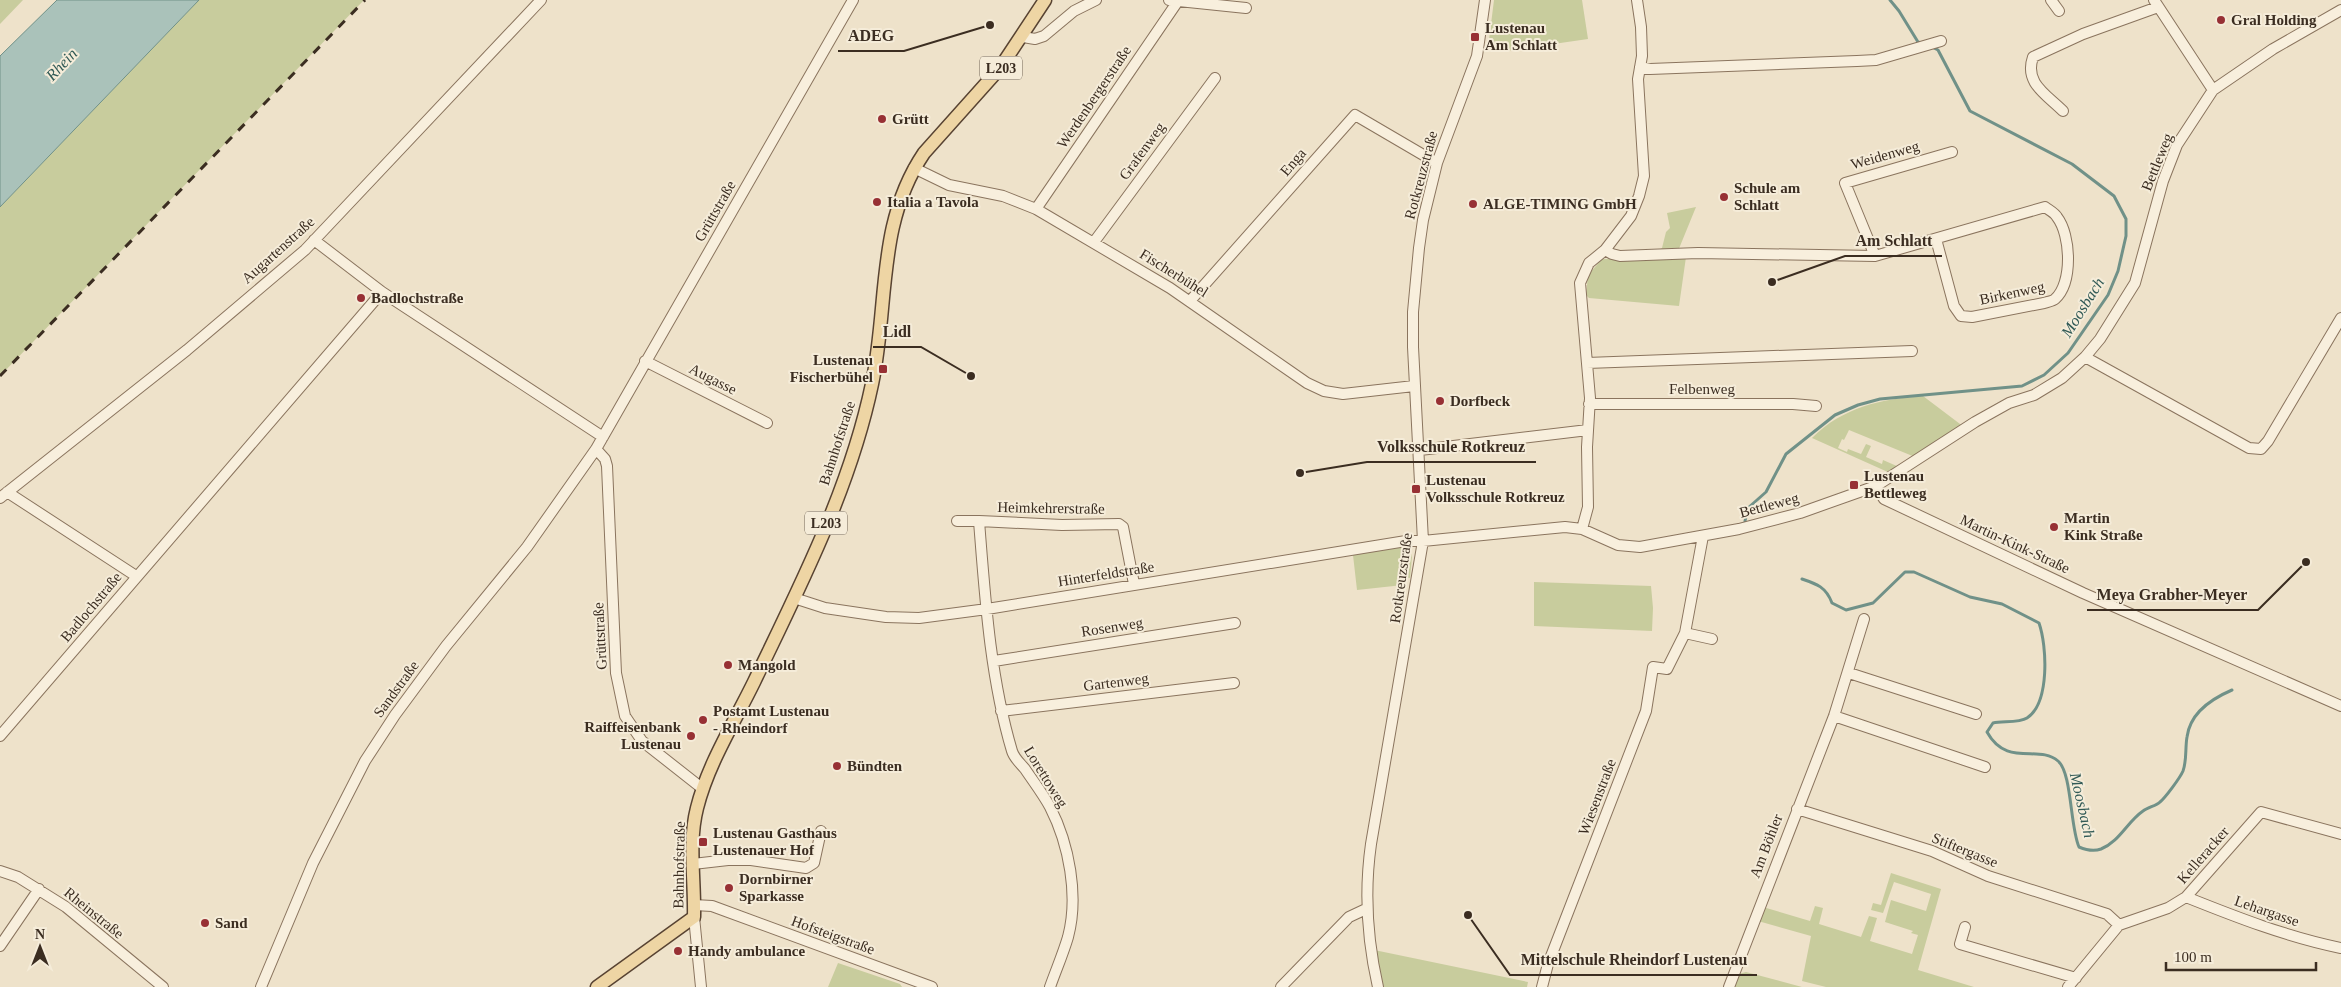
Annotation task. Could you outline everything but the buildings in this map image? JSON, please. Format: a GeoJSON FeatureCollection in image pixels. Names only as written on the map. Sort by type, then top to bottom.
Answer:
{"type":"FeatureCollection","features":[{"type":"Feature","properties":{"kind":"main road","name":"Bahnhofstraße"},"geometry":{"type":"LineString","coordinates":[[694,911],[692,846],[697,810],[703,789],[794,598],[838,494],[865,416],[877,356],[890,236],[900,197],[914,168],[935,139],[985,87],[1023,36],[1045,0]]}},
{"type":"Feature","properties":{"kind":"main road"},"geometry":{"type":"LineString","coordinates":[[597,987],[694,911]]}},
{"type":"Feature","properties":{"kind":"street","name":"Augartenstraße"},"geometry":{"type":"LineString","coordinates":[[136,576],[3,495],[187,350],[314,240],[541,0]]}},
{"type":"Feature","properties":{"kind":"street","name":"Grüttstraße"},"geometry":{"type":"LineString","coordinates":[[603,437],[853,0]]}},
{"type":"Feature","properties":{"kind":"street"},"geometry":{"type":"LineString","coordinates":[[1023,36],[1036,39],[1044,36],[1074,11],[1096,0]]}},
{"type":"Feature","properties":{"kind":"street","name":"Werdenbergerstraße"},"geometry":{"type":"LineString","coordinates":[[1036,209],[1174,0],[1246,8]]}},
{"type":"Feature","properties":{"kind":"street","name":"Rotkreuzstraße"},"geometry":{"type":"LineString","coordinates":[[1378,987],[1370,947],[1366,909],[1371,844],[1423,541],[1420,450],[1414,386],[1413,325],[1416,280],[1423,220],[1437,163],[1477,56],[1485,0]]}},
{"type":"Feature","properties":{"kind":"street"},"geometry":{"type":"LineString","coordinates":[[1582,529],[1588,507],[1589,404],[1580,283],[1589,263],[1605,250],[1631,216],[1644,176],[1638,79],[1641,27],[1638,0]]}},
{"type":"Feature","properties":{"kind":"street"},"geometry":{"type":"LineString","coordinates":[[2051,0],[2058,11]]}},
{"type":"Feature","properties":{"kind":"street"},"geometry":{"type":"LineString","coordinates":[[2063,111],[2031,78],[2029,68],[2033,57],[2156,4],[2213,90]]}},
{"type":"Feature","properties":{"kind":"street","name":"Bettleweg"},"geometry":{"type":"LineString","coordinates":[[1423,541],[1565,527],[1582,529],[1618,545],[1661,544],[1800,513],[1876,486],[1975,422],[2009,403],[2034,395],[2062,378],[2085,357],[2110,325],[2135,283],[2163,181],[2177,145],[2213,90],[2273,49],[2341,10]]}},
{"type":"Feature","properties":{"kind":"street"},"geometry":{"type":"LineString","coordinates":[[1640,67],[1650,69],[1842,63],[1876,60],[1941,41]]}},
{"type":"Feature","properties":{"kind":"street","name":"Grafenweg"},"geometry":{"type":"LineString","coordinates":[[1094,242],[1214,78]]}},
{"type":"Feature","properties":{"kind":"street","name":"Enga"},"geometry":{"type":"LineString","coordinates":[[1190,301],[1355,115],[1437,163]]}},
{"type":"Feature","properties":{"kind":"street","name":"Weidenweg"},"geometry":{"type":"LineString","coordinates":[[1875,256],[1844,183],[1952,152]]}},
{"type":"Feature","properties":{"kind":"street","name":"Fischerbühel"},"geometry":{"type":"LineString","coordinates":[[914,168],[949,185],[1003,196],[1036,209],[1190,301],[1298,378],[1324,391],[1343,394],[1414,386]]}},
{"type":"Feature","properties":{"kind":"street","name":"Birkenweg"},"geometry":{"type":"LineString","coordinates":[[1605,250],[1620,256],[1707,253],[1875,256],[2045,207],[2058,217],[2066,242],[2068,268],[2064,284],[2055,299],[2044,303],[1972,317],[1961,316],[1954,306],[1936,239]]}},
{"type":"Feature","properties":{"kind":"street"},"geometry":{"type":"LineString","coordinates":[[314,240],[382,292],[603,437]]}},
{"type":"Feature","properties":{"kind":"street","name":"Badlochstraße"},"geometry":{"type":"LineString","coordinates":[[0,736],[382,292]]}},
{"type":"Feature","properties":{"kind":"street"},"geometry":{"type":"LineString","coordinates":[[2085,357],[2249,448],[2261,449],[2268,441],[2341,318]]}},
{"type":"Feature","properties":{"kind":"street"},"geometry":{"type":"LineString","coordinates":[[1587,363],[1912,351]]}},
{"type":"Feature","properties":{"kind":"street","name":"Augasse"},"geometry":{"type":"LineString","coordinates":[[645,361],[767,422]]}},
{"type":"Feature","properties":{"kind":"street","name":"Felbenweg"},"geometry":{"type":"LineString","coordinates":[[1589,404],[1793,404],[1816,406]]}},
{"type":"Feature","properties":{"kind":"street"},"geometry":{"type":"LineString","coordinates":[[1420,450],[1588,430]]}},
{"type":"Feature","properties":{"kind":"street","name":"Sandstraße"},"geometry":{"type":"LineString","coordinates":[[261,987],[313,863],[365,761],[395,714],[446,646],[527,547],[603,437]]}},
{"type":"Feature","properties":{"kind":"street","name":"Grüttstraße"},"geometry":{"type":"LineString","coordinates":[[596,449],[605,459],[606,466],[616,673],[625,716],[642,741],[703,789]]}},
{"type":"Feature","properties":{"kind":"street","name":"Martin-Kink-Straße"},"geometry":{"type":"LineString","coordinates":[[1876,486],[1884,499],[1979,545],[2341,706]]}},
{"type":"Feature","properties":{"kind":"street","name":"Heimkehrerstraße"},"geometry":{"type":"LineString","coordinates":[[957,521],[1119,524],[1123,527],[1134,584]]}},
{"type":"Feature","properties":{"kind":"street","name":"Heimkehrerstraße"},"geometry":{"type":"LineString","coordinates":[[979,521],[987,609]]}},
{"type":"Feature","properties":{"kind":"street","name":"Wiesenstraße"},"geometry":{"type":"LineString","coordinates":[[1542,987],[1552,955],[1646,711],[1653,667],[1667,670],[1685,633],[1703,536]]}},
{"type":"Feature","properties":{"kind":"street","name":"Hinterfeldstraße"},"geometry":{"type":"LineString","coordinates":[[794,598],[825,608],[886,617],[918,618],[987,609],[1406,541],[1423,541]]}},
{"type":"Feature","properties":{"kind":"street","name":"Lorettoweg"},"geometry":{"type":"LineString","coordinates":[[987,609],[1001,711],[1012,754],[1050,806],[1060,832],[1068,862],[1072,901],[1071,919],[1068,937],[1050,987]]}},
{"type":"Feature","properties":{"kind":"street","name":"Am Böhler"},"geometry":{"type":"LineString","coordinates":[[1729,987],[1834,716],[1849,673],[1864,618]]}},
{"type":"Feature","properties":{"kind":"street","name":"Rosenweg"},"geometry":{"type":"LineString","coordinates":[[994,661],[1235,623]]}},
{"type":"Feature","properties":{"kind":"street"},"geometry":{"type":"LineString","coordinates":[[1685,633],[1712,638]]}},
{"type":"Feature","properties":{"kind":"street"},"geometry":{"type":"LineString","coordinates":[[1849,673],[1976,714]]}},
{"type":"Feature","properties":{"kind":"street","name":"Gartenweg"},"geometry":{"type":"LineString","coordinates":[[1001,711],[1234,683]]}},
{"type":"Feature","properties":{"kind":"street"},"geometry":{"type":"LineString","coordinates":[[1834,716],[1985,767]]}},
{"type":"Feature","properties":{"kind":"street","name":"Stiftergasse"},"geometry":{"type":"LineString","coordinates":[[1797,808],[1932,852],[1988,876],[2107,914],[2119,925]]}},
{"type":"Feature","properties":{"kind":"street","name":"Kelleracker"},"geometry":{"type":"LineString","coordinates":[[2119,925],[2168,908],[2186,897],[2261,812],[2341,834]]}},
{"type":"Feature","properties":{"kind":"street"},"geometry":{"type":"LineString","coordinates":[[693,864],[728,860],[751,860],[806,868],[814,863],[821,830]]}},
{"type":"Feature","properties":{"kind":"street","name":"Rheinstraße"},"geometry":{"type":"LineString","coordinates":[[0,871],[18,877],[66,907],[163,987]]}},
{"type":"Feature","properties":{"kind":"street"},"geometry":{"type":"LineString","coordinates":[[0,946],[38,889]]}},
{"type":"Feature","properties":{"kind":"street","name":"Lehargasse"},"geometry":{"type":"LineString","coordinates":[[2186,897],[2246,921],[2313,942],[2341,948]]}},
{"type":"Feature","properties":{"kind":"street","name":"Hofsteigstraße"},"geometry":{"type":"LineString","coordinates":[[694,911],[712,906],[908,983],[932,987]]}},
{"type":"Feature","properties":{"kind":"street"},"geometry":{"type":"LineString","coordinates":[[1281,987],[1345,921],[1355,912],[1366,909]]}},
{"type":"Feature","properties":{"kind":"street"},"geometry":{"type":"LineString","coordinates":[[694,911],[701,987]]}},
{"type":"Feature","properties":{"kind":"street"},"geometry":{"type":"LineString","coordinates":[[2068,987],[2119,925]]}},
{"type":"Feature","properties":{"kind":"street"},"geometry":{"type":"LineString","coordinates":[[1965,927],[1960,944],[2076,978]]}},
{"type":"Feature","properties":{"kind":"green space"},"geometry":{"type":"Polygon","coordinates":[[[0,0],[23,0],[0,24],[0,0]]]}},
{"type":"Feature","properties":{"kind":"green space"},"geometry":{"type":"Polygon","coordinates":[[[199,0],[364,0],[0,376],[0,207],[199,0]]]}},
{"type":"Feature","properties":{"kind":"green space"},"geometry":{"type":"Polygon","coordinates":[[[1494,0],[1582,0],[1588,39],[1499,52],[1498,47],[1488,48],[1494,0]]]}},
{"type":"Feature","properties":{"kind":"green space"},"geometry":{"type":"Polygon","coordinates":[[[1696,207],[1678,251],[1658,251],[1662,248],[1666,232],[1670,228],[1667,213],[1696,207]]]}},
{"type":"Feature","properties":{"kind":"green space"},"geometry":{"type":"Polygon","coordinates":[[[1686,257],[1679,306],[1589,298],[1586,295],[1588,275],[1602,259],[1686,257]]]}},
{"type":"Feature","properties":{"kind":"green space"},"geometry":{"type":"Polygon","coordinates":[[[1923,396],[1964,427],[1915,457],[1849,430],[1838,448],[1847,452],[1848,449],[1861,454],[1866,444],[1871,446],[1866,457],[1882,464],[1883,460],[1899,467],[1890,473],[1812,438],[1837,419],[1863,407],[1892,399],[1923,396]]]}},
{"type":"Feature","properties":{"kind":"green space"},"geometry":{"type":"Polygon","coordinates":[[[1404,547],[1410,551],[1412,557],[1410,578],[1405,577],[1403,585],[1357,590],[1353,555],[1404,547]]]}},
{"type":"Feature","properties":{"kind":"green space"},"geometry":{"type":"Polygon","coordinates":[[[1534,582],[1651,586],[1653,608],[1652,631],[1534,626],[1534,582]]]}},
{"type":"Feature","properties":{"kind":"green space"},"geometry":{"type":"Polygon","coordinates":[[[1891,873],[1941,889],[1918,970],[1974,987],[1826,987],[1802,981],[1811,936],[1758,921],[1763,907],[1810,921],[1815,906],[1823,908],[1819,924],[1861,937],[1869,916],[1877,918],[1870,941],[1912,954],[1918,935],[1911,933],[1913,931],[1885,922],[1891,900],[1926,911],[1931,894],[1894,882],[1883,913],[1871,910],[1873,903],[1881,905],[1891,873]]]}},
{"type":"Feature","properties":{"kind":"green space"},"geometry":{"type":"Polygon","coordinates":[[[1371,950],[1528,982],[1527,987],[1378,987],[1371,950]]]}},
{"type":"Feature","properties":{"kind":"green space"},"geometry":{"type":"Polygon","coordinates":[[[838,963],[900,984],[902,987],[828,987],[838,963]]]}},
{"type":"Feature","properties":{"kind":"green space"},"geometry":{"type":"Polygon","coordinates":[[[1746,972],[1802,987],[1734,987],[1739,974],[1746,972]]]}},
{"type":"Feature","properties":{"kind":"water","name":"Rhein"},"geometry":{"type":"Polygon","coordinates":[[[57,0],[199,0],[0,207],[0,56],[57,0]]]}},
{"type":"Feature","properties":{"kind":"waterway","name":"Moosbach"},"geometry":{"type":"LineString","coordinates":[[1890,0],[1918,42],[1921,43]]}},
{"type":"Feature","properties":{"kind":"waterway","name":"Moosbach"},"geometry":{"type":"LineString","coordinates":[[1745,521],[1748,508],[1766,492],[1786,454],[1835,415],[1858,405],[1880,399],[2022,386],[2044,375],[2068,353],[2108,295],[2118,271],[2126,236],[2126,219],[2114,196],[2072,164],[1970,111],[1938,50],[1932,47]]}},
{"type":"Feature","properties":{"kind":"waterway","name":"Moosbach"},"geometry":{"type":"LineString","coordinates":[[1802,579],[1820,587],[1827,593],[1832,603],[1846,610],[1873,603],[1905,572],[1914,572],[1970,597],[2002,604],[2039,623],[2045,659],[2045,674],[2040,700],[2034,711],[2024,720],[1993,723],[1987,732],[1995,743],[2013,753],[2042,754],[2058,761],[2063,767],[2066,777],[2076,838],[2079,847],[2087,850],[2098,850],[2108,846],[2137,815],[2162,800],[2183,771],[2187,737],[2192,721],[2209,702],[2232,690]]}},
{"type":"Feature","properties":{"kind":"railway"},"geometry":{"type":"LineString","coordinates":[[0,376],[365,0]]}},
{"type":"Feature","properties":{"kind":"place","name":"Gral Holding"},"geometry":{"type":"Point","coordinates":[2221,20]}},
{"type":"Feature","properties":{"kind":"place","name":"ADEG"},"geometry":{"type":"Point","coordinates":[990,25]}},
{"type":"Feature","properties":{"kind":"place","name":"Lustenau Am Schlatt"},"geometry":{"type":"Point","coordinates":[1475,37]}},
{"type":"Feature","properties":{"kind":"place","name":"Grütt"},"geometry":{"type":"Point","coordinates":[882,119]}},
{"type":"Feature","properties":{"kind":"place","name":"Schule am Schlatt"},"geometry":{"type":"Point","coordinates":[1724,197]}},
{"type":"Feature","properties":{"kind":"place","name":"Italia a Tavola"},"geometry":{"type":"Point","coordinates":[877,202]}},
{"type":"Feature","properties":{"kind":"place","name":"ALGE-TIMING GmbH"},"geometry":{"type":"Point","coordinates":[1473,204]}},
{"type":"Feature","properties":{"kind":"place","name":"Am Schlatt"},"geometry":{"type":"Point","coordinates":[1772,282]}},
{"type":"Feature","properties":{"kind":"place","name":"Badlochstraße"},"geometry":{"type":"Point","coordinates":[361,298]}},
{"type":"Feature","properties":{"kind":"place","name":"Lustenau Fischerbühel"},"geometry":{"type":"Point","coordinates":[883,369]}},
{"type":"Feature","properties":{"kind":"place","name":"Lidl"},"geometry":{"type":"Point","coordinates":[971,376]}},
{"type":"Feature","properties":{"kind":"place","name":"Dorfbeck"},"geometry":{"type":"Point","coordinates":[1440,401]}},
{"type":"Feature","properties":{"kind":"place","name":"Volksschule Rotkreuz"},"geometry":{"type":"Point","coordinates":[1300,473]}},
{"type":"Feature","properties":{"kind":"place","name":"Lustenau Bettleweg"},"geometry":{"type":"Point","coordinates":[1854,485]}},
{"type":"Feature","properties":{"kind":"place","name":"Lustenau Volksschule Rotkreuz"},"geometry":{"type":"Point","coordinates":[1416,489]}},
{"type":"Feature","properties":{"kind":"place","name":"Martin Kink Straße"},"geometry":{"type":"Point","coordinates":[2054,527]}},
{"type":"Feature","properties":{"kind":"place","name":"Meya Grabher-Meyer"},"geometry":{"type":"Point","coordinates":[2306,562]}},
{"type":"Feature","properties":{"kind":"place","name":"Mangold"},"geometry":{"type":"Point","coordinates":[728,665]}},
{"type":"Feature","properties":{"kind":"place","name":"Postamt Lustenau - Rheindorf"},"geometry":{"type":"Point","coordinates":[703,720]}},
{"type":"Feature","properties":{"kind":"place","name":"Raiffeisenbank Lustenau"},"geometry":{"type":"Point","coordinates":[691,736]}},
{"type":"Feature","properties":{"kind":"place","name":"Bündten"},"geometry":{"type":"Point","coordinates":[837,766]}},
{"type":"Feature","properties":{"kind":"place","name":"Lustenau Gasthaus Lustenauer Hof"},"geometry":{"type":"Point","coordinates":[703,842]}},
{"type":"Feature","properties":{"kind":"place","name":"Dornbirner Sparkasse"},"geometry":{"type":"Point","coordinates":[729,888]}},
{"type":"Feature","properties":{"kind":"place","name":"Mittelschule Rheindorf Lustenau"},"geometry":{"type":"Point","coordinates":[1468,915]}},
{"type":"Feature","properties":{"kind":"place","name":"Sand"},"geometry":{"type":"Point","coordinates":[205,923]}},
{"type":"Feature","properties":{"kind":"place","name":"Handy ambulance"},"geometry":{"type":"Point","coordinates":[678,951]}}]}
